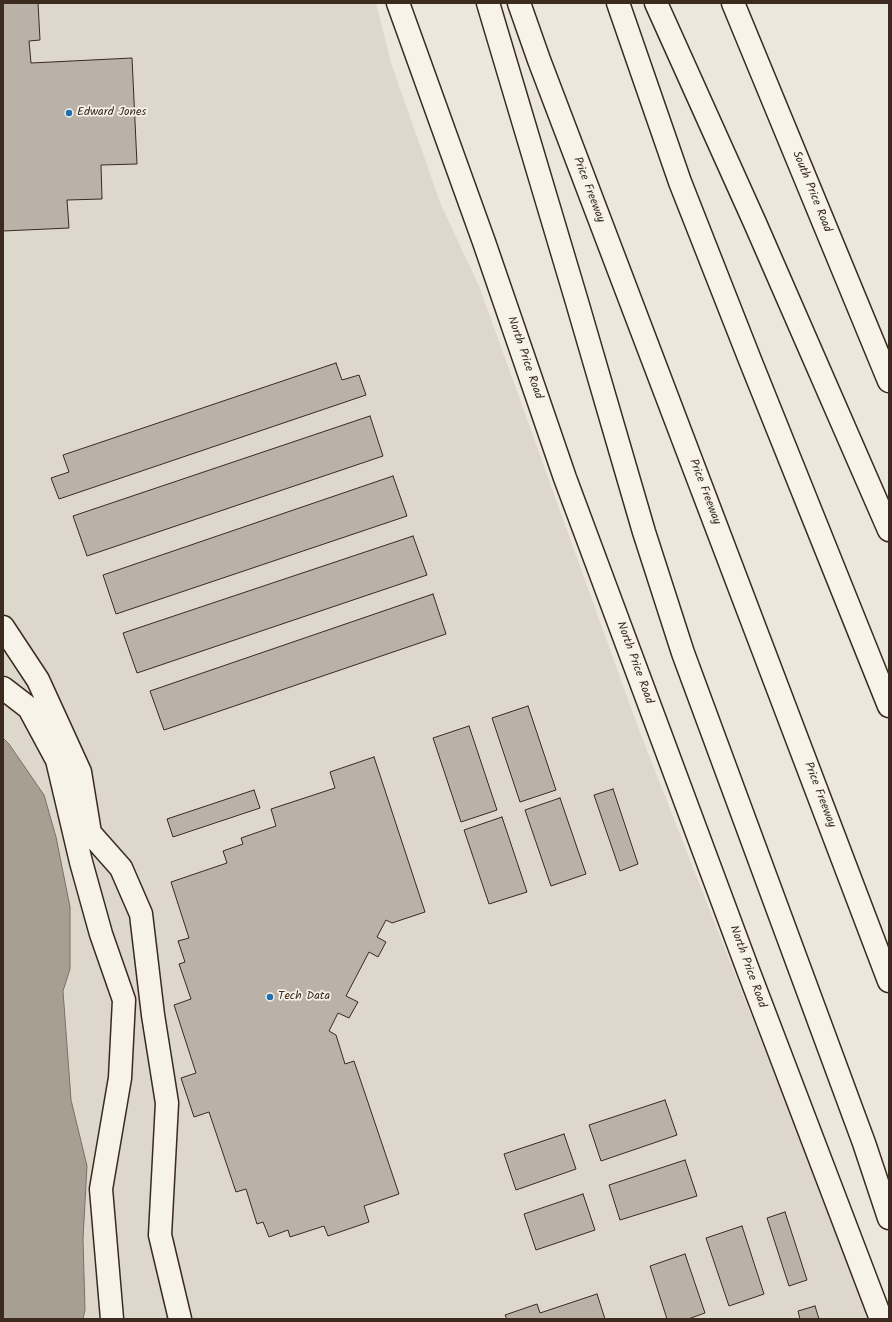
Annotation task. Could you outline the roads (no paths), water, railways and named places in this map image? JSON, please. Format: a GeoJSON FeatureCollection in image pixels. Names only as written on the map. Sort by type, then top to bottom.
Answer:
{"type":"FeatureCollection","features":[{"type":"Feature","properties":{"kind":"main road","name":"North Price Road"},"geometry":{"type":"LineString","coordinates":[[398,3],[484,242],[566,478],[754,985],[881,1319]]}},
{"type":"Feature","properties":{"kind":"main road"},"geometry":{"type":"LineString","coordinates":[[488,3],[644,532],[683,653],[858,1128],[889,1218]]}},
{"type":"Feature","properties":{"kind":"main road","name":"Price Freeway"},"geometry":{"type":"LineString","coordinates":[[519,3],[889,981]]}},
{"type":"Feature","properties":{"kind":"main road"},"geometry":{"type":"LineString","coordinates":[[618,3],[680,182],[752,367],[889,706]]}},
{"type":"Feature","properties":{"kind":"main road"},"geometry":{"type":"LineString","coordinates":[[656,3],[755,223],[889,530]]}},
{"type":"Feature","properties":{"kind":"main road","name":"South Price Road"},"geometry":{"type":"LineString","coordinates":[[732,3],[889,381]]}},
{"type":"Feature","properties":{"kind":"main road"},"geometry":{"type":"LineString","coordinates":[[3,627],[38,680],[80,772],[90,833],[121,868],[141,914],[153,1015],[167,1103],[160,1235],[176,1309],[180,1319]]}},
{"type":"Feature","properties":{"kind":"main road"},"geometry":{"type":"LineString","coordinates":[[3,688],[29,708],[57,760],[80,862],[101,934],[124,1000],[120,1078],[101,1189],[112,1319]]}},
{"type":"Feature","properties":{"kind":"place","name":"Edward Jones"},"geometry":{"type":"Point","coordinates":[69,113]}},
{"type":"Feature","properties":{"kind":"place","name":"Tech Data"},"geometry":{"type":"Point","coordinates":[270,997]}}]}
